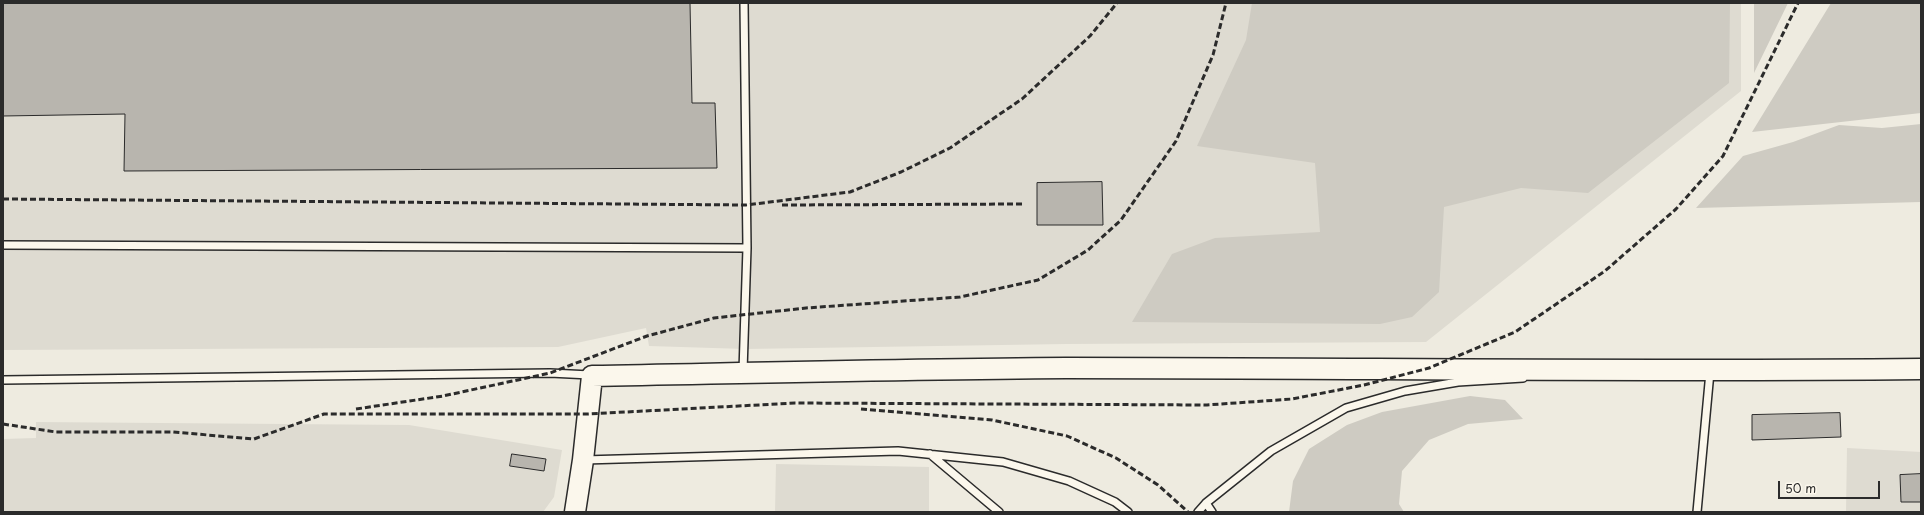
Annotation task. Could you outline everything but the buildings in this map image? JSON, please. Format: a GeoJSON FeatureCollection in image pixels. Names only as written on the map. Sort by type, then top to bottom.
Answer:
{"type":"FeatureCollection","features":[{"type":"Feature","properties":{"kind":"street"},"geometry":{"type":"LineString","coordinates":[[575,512],[583,460],[592,376],[1062,368],[1710,371],[1921,370]]}},
{"type":"Feature","properties":{"kind":"lane"},"geometry":{"type":"LineString","coordinates":[[743,374],[747,248],[744,3]]}},
{"type":"Feature","properties":{"kind":"lane"},"geometry":{"type":"LineString","coordinates":[[3,245],[747,248]]}},
{"type":"Feature","properties":{"kind":"lane"},"geometry":{"type":"LineString","coordinates":[[1198,512],[1206,503],[1270,451],[1346,408],[1405,391],[1458,382],[1511,380],[1577,370]]}},
{"type":"Feature","properties":{"kind":"lane"},"geometry":{"type":"LineString","coordinates":[[1697,512],[1703,462],[1710,371]]}},
{"type":"Feature","properties":{"kind":"lane"},"geometry":{"type":"LineString","coordinates":[[3,380],[550,373],[592,376]]}},
{"type":"Feature","properties":{"kind":"lane"},"geometry":{"type":"LineString","coordinates":[[583,460],[898,451],[1003,462],[1069,481],[1114,502],[1128,512]]}},
{"type":"Feature","properties":{"kind":"lane"},"geometry":{"type":"LineString","coordinates":[[929,454],[999,512]]}},
{"type":"Feature","properties":{"kind":"lane"},"geometry":{"type":"LineString","coordinates":[[1206,503],[1212,512]]}},
{"type":"Feature","properties":{"kind":"shaded area"},"geometry":{"type":"Polygon","coordinates":[[[3,3],[1741,3],[1741,91],[1426,342],[1066,344],[745,349],[649,346],[646,328],[558,347],[3,350],[3,3]]]}},
{"type":"Feature","properties":{"kind":"shaded area"},"geometry":{"type":"Polygon","coordinates":[[[1252,3],[1730,3],[1729,83],[1588,193],[1521,188],[1444,207],[1439,292],[1412,317],[1380,324],[1132,322],[1172,254],[1215,238],[1320,232],[1315,163],[1197,146],[1246,40],[1252,3]]]}},
{"type":"Feature","properties":{"kind":"shaded area"},"geometry":{"type":"Polygon","coordinates":[[[1754,3],[1788,3],[1754,73],[1754,3]]]}},
{"type":"Feature","properties":{"kind":"shaded area"},"geometry":{"type":"Polygon","coordinates":[[[1831,3],[1921,3],[1921,113],[1752,132],[1831,3]]]}},
{"type":"Feature","properties":{"kind":"shaded area"},"geometry":{"type":"Polygon","coordinates":[[[1921,124],[1921,202],[1696,208],[1743,156],[1793,142],[1839,125],[1882,128],[1921,124]]]}},
{"type":"Feature","properties":{"kind":"shaded area"},"geometry":{"type":"Polygon","coordinates":[[[1470,396],[1505,400],[1523,419],[1468,424],[1429,440],[1402,471],[1399,504],[1404,512],[1289,512],[1293,481],[1309,449],[1347,425],[1382,412],[1470,396]]]}},
{"type":"Feature","properties":{"kind":"shaded area"},"geometry":{"type":"Polygon","coordinates":[[[36,422],[409,425],[562,450],[554,497],[543,512],[3,512],[3,439],[36,438],[36,422]]]}},
{"type":"Feature","properties":{"kind":"shaded area"},"geometry":{"type":"Polygon","coordinates":[[[1847,448],[1921,452],[1921,512],[1846,512],[1847,448]]]}},
{"type":"Feature","properties":{"kind":"shaded area"},"geometry":{"type":"Polygon","coordinates":[[[776,464],[929,467],[929,512],[775,512],[776,464]]]}},
{"type":"Feature","properties":{"kind":"railway"},"geometry":{"type":"LineString","coordinates":[[3,199],[746,205],[850,192],[901,172],[950,148],[1022,99],[1090,36],[1117,3]]}},
{"type":"Feature","properties":{"kind":"railway"},"geometry":{"type":"LineString","coordinates":[[356,409],[443,396],[550,373],[647,336],[714,318],[806,308],[960,297],[1038,280],[1088,250],[1121,220],[1176,141],[1213,55],[1226,3]]}},
{"type":"Feature","properties":{"kind":"railway"},"geometry":{"type":"LineString","coordinates":[[3,424],[56,432],[173,432],[254,439],[324,414],[588,414],[795,403],[1207,405],[1292,399],[1364,385],[1429,368],[1515,332],[1605,271],[1676,209],[1723,156],[1798,3]]}},
{"type":"Feature","properties":{"kind":"railway"},"geometry":{"type":"LineString","coordinates":[[782,205],[1025,204]]}},
{"type":"Feature","properties":{"kind":"railway"},"geometry":{"type":"LineString","coordinates":[[861,409],[992,420],[1067,436],[1116,458],[1158,485],[1188,512]]}}]}
